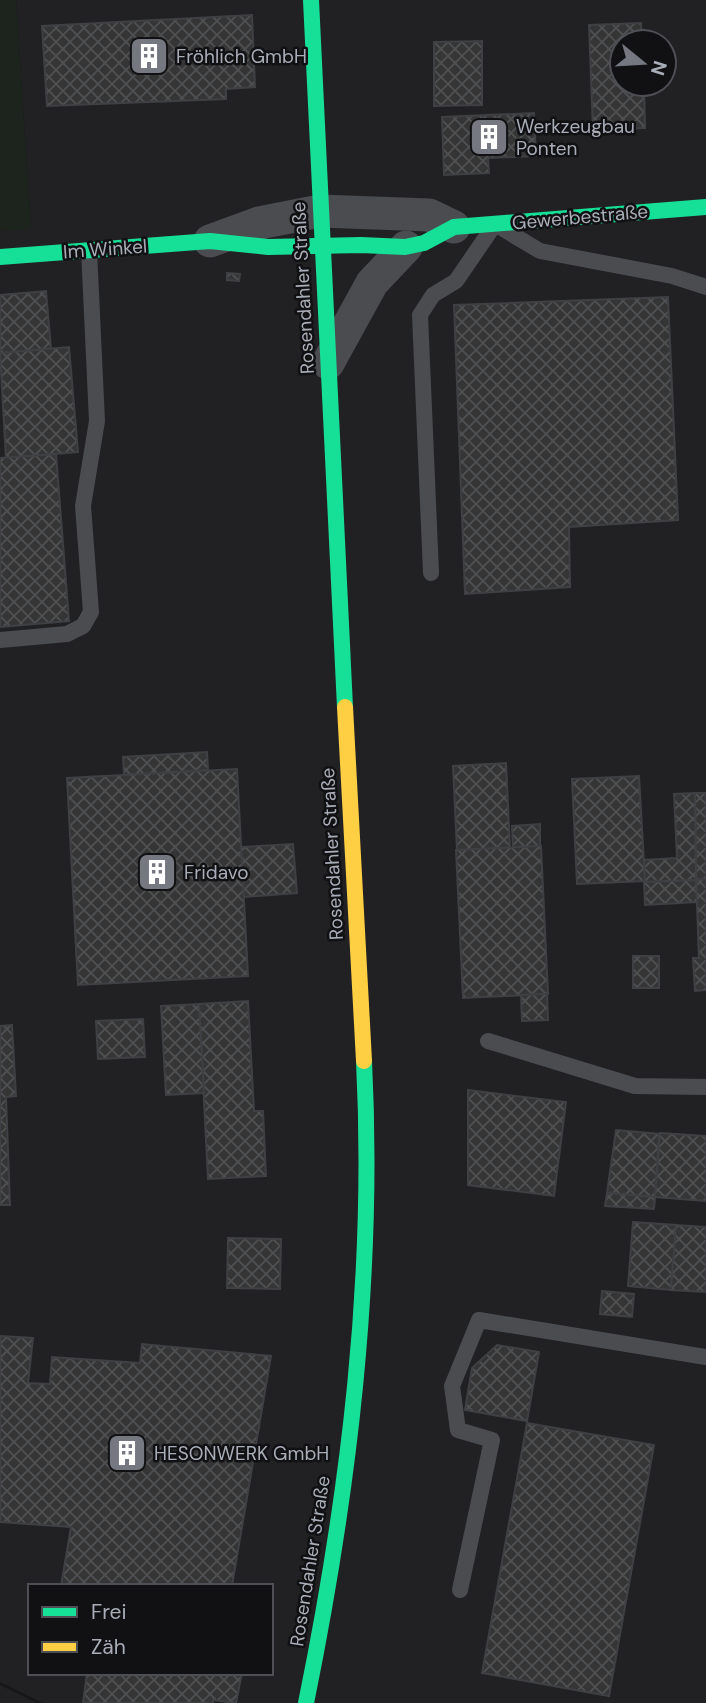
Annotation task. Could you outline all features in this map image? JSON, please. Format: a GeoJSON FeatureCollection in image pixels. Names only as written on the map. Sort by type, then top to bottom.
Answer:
{"type":"FeatureCollection","features":[{"type":"Feature","properties":{"kind":"main road","name":"Rosendahler Straße"},"geometry":{"type":"LineString","coordinates":[[306,1703],[328,1595],[343,1500],[363,1299],[366,1192],[364,1068],[311,0]]}},
{"type":"Feature","properties":{"kind":"main road","name":"Gewerbestraße"},"geometry":{"type":"LineString","coordinates":[[322,247],[406,247],[433,239],[454,227],[706,207]]}},
{"type":"Feature","properties":{"kind":"main road","name":"Im Winkel"},"geometry":{"type":"LineString","coordinates":[[0,257],[211,241],[241,247],[322,247]]}},
{"type":"Feature","properties":{"kind":"street","name":"Gewerbestraße"},"geometry":{"type":"LineString","coordinates":[[320,211],[429,215],[454,227]]}},
{"type":"Feature","properties":{"kind":"street","name":"Im Winkel"},"geometry":{"type":"LineString","coordinates":[[211,241],[259,223],[320,211]]}},
{"type":"Feature","properties":{"kind":"street","name":"Gewerbestraße"},"geometry":{"type":"LineString","coordinates":[[328,363],[372,283],[406,247]]}},
{"type":"Feature","properties":{"kind":"lane"},"geometry":{"type":"LineString","coordinates":[[431,573],[420,315],[432,295],[456,281],[495,223],[540,251],[672,276],[706,288]]}},
{"type":"Feature","properties":{"kind":"lane"},"geometry":{"type":"LineString","coordinates":[[0,640],[67,634],[83,626],[91,612],[83,506],[97,421],[89,250]]}},
{"type":"Feature","properties":{"kind":"lane"},"geometry":{"type":"LineString","coordinates":[[488,1041],[635,1086],[706,1087]]}},
{"type":"Feature","properties":{"kind":"lane"},"geometry":{"type":"LineString","coordinates":[[460,1590],[492,1440],[458,1430],[452,1386],[479,1320],[706,1357]]}},
{"type":"Feature","properties":{"kind":"shaded area"},"geometry":{"type":"Polygon","coordinates":[[[0,0],[16,0],[31,229],[0,231],[0,0]]]}},
{"type":"Feature","properties":{"kind":"shaded area"},"geometry":{"type":"Polygon","coordinates":[[[16,0],[706,0],[706,1703],[43,1703],[0,1682],[0,231],[31,228],[16,0]]]}},
{"type":"Feature","properties":{"kind":"shaded area"},"geometry":{"type":"Polygon","coordinates":[[[0,1685],[37,1703],[0,1703],[0,1685]]]}},
{"type":"Feature","properties":{"kind":"building","name":"Fröhlich GmbH"},"geometry":{"type":"Polygon","coordinates":[[[252,15],[255,87],[226,89],[226,99],[47,106],[42,26],[252,15]]]}},
{"type":"Feature","properties":{"kind":"building"},"geometry":{"type":"Polygon","coordinates":[[[641,23],[641,28],[608,28],[608,98],[644,98],[645,128],[593,130],[589,25],[641,23]]]}},
{"type":"Feature","properties":{"kind":"building"},"geometry":{"type":"Polygon","coordinates":[[[482,41],[482,105],[434,106],[434,42],[482,41]]]}},
{"type":"Feature","properties":{"kind":"building","name":"Werkzeugbau Ponten"},"geometry":{"type":"Polygon","coordinates":[[[534,113],[536,156],[488,158],[489,173],[444,175],[442,117],[534,113]]]}},
{"type":"Feature","properties":{"kind":"building"},"geometry":{"type":"Polygon","coordinates":[[[227,273],[240,274],[239,281],[227,280],[227,273]]]}},
{"type":"Feature","properties":{"kind":"building"},"geometry":{"type":"Polygon","coordinates":[[[46,291],[51,349],[0,353],[0,295],[46,291]]]}},
{"type":"Feature","properties":{"kind":"building"},"geometry":{"type":"Polygon","coordinates":[[[668,297],[678,520],[569,527],[570,587],[465,594],[454,305],[668,297]]]}},
{"type":"Feature","properties":{"kind":"building"},"geometry":{"type":"Polygon","coordinates":[[[69,347],[78,452],[6,458],[0,353],[69,347]]]}},
{"type":"Feature","properties":{"kind":"building"},"geometry":{"type":"Polygon","coordinates":[[[56,454],[69,621],[0,627],[0,458],[56,454]]]}},
{"type":"Feature","properties":{"kind":"building"},"geometry":{"type":"Polygon","coordinates":[[[207,752],[208,770],[124,775],[123,757],[207,752]]]}},
{"type":"Feature","properties":{"kind":"building"},"geometry":{"type":"Polygon","coordinates":[[[506,763],[510,848],[457,850],[453,766],[506,763]]]}},
{"type":"Feature","properties":{"kind":"building","name":"Fridavo"},"geometry":{"type":"Polygon","coordinates":[[[237,769],[248,976],[78,985],[67,778],[237,769]]]}},
{"type":"Feature","properties":{"kind":"building"},"geometry":{"type":"Polygon","coordinates":[[[639,776],[645,881],[577,884],[572,779],[639,776]]]}},
{"type":"Feature","properties":{"kind":"building"},"geometry":{"type":"Polygon","coordinates":[[[695,793],[706,793],[706,879],[696,880],[695,793]]]}},
{"type":"Feature","properties":{"kind":"building"},"geometry":{"type":"Polygon","coordinates":[[[695,793],[696,880],[645,882],[644,860],[677,858],[674,794],[695,793]]]}},
{"type":"Feature","properties":{"kind":"building"},"geometry":{"type":"Polygon","coordinates":[[[540,824],[540,846],[513,848],[512,826],[540,824]]]}},
{"type":"Feature","properties":{"kind":"building"},"geometry":{"type":"Polygon","coordinates":[[[293,844],[297,893],[244,897],[241,847],[293,844]]]}},
{"type":"Feature","properties":{"kind":"building"},"geometry":{"type":"Polygon","coordinates":[[[541,846],[548,994],[463,998],[456,850],[541,846]]]}},
{"type":"Feature","properties":{"kind":"building"},"geometry":{"type":"Polygon","coordinates":[[[706,879],[706,990],[695,991],[693,958],[699,958],[696,880],[706,879]]]}},
{"type":"Feature","properties":{"kind":"building"},"geometry":{"type":"Polygon","coordinates":[[[696,880],[697,902],[645,905],[644,882],[696,880]]]}},
{"type":"Feature","properties":{"kind":"building"},"geometry":{"type":"Polygon","coordinates":[[[633,956],[659,956],[659,988],[633,988],[633,956]]]}},
{"type":"Feature","properties":{"kind":"building"},"geometry":{"type":"Polygon","coordinates":[[[547,994],[548,1020],[522,1021],[521,995],[547,994]]]}},
{"type":"Feature","properties":{"kind":"building"},"geometry":{"type":"Polygon","coordinates":[[[248,1001],[254,1111],[263,1111],[266,1176],[208,1179],[199,1004],[248,1001]]]}},
{"type":"Feature","properties":{"kind":"building"},"geometry":{"type":"Polygon","coordinates":[[[199,1004],[204,1093],[166,1095],[161,1006],[199,1004]]]}},
{"type":"Feature","properties":{"kind":"building"},"geometry":{"type":"Polygon","coordinates":[[[143,1019],[145,1057],[98,1059],[96,1021],[143,1019]]]}},
{"type":"Feature","properties":{"kind":"building"},"geometry":{"type":"Polygon","coordinates":[[[12,1025],[16,1096],[6,1097],[10,1205],[0,1205],[0,1026],[12,1025]]]}},
{"type":"Feature","properties":{"kind":"building"},"geometry":{"type":"Polygon","coordinates":[[[468,1090],[566,1102],[554,1196],[468,1185],[468,1090]]]}},
{"type":"Feature","properties":{"kind":"building"},"geometry":{"type":"Polygon","coordinates":[[[616,1130],[659,1134],[655,1197],[607,1193],[616,1130]]]}},
{"type":"Feature","properties":{"kind":"building"},"geometry":{"type":"Polygon","coordinates":[[[660,1133],[706,1136],[706,1201],[655,1197],[660,1133]]]}},
{"type":"Feature","properties":{"kind":"building"},"geometry":{"type":"Polygon","coordinates":[[[607,1193],[655,1197],[654,1209],[605,1206],[607,1193]]]}},
{"type":"Feature","properties":{"kind":"building"},"geometry":{"type":"Polygon","coordinates":[[[633,1222],[676,1225],[671,1290],[628,1286],[633,1222]]]}},
{"type":"Feature","properties":{"kind":"building"},"geometry":{"type":"Polygon","coordinates":[[[676,1225],[706,1227],[706,1292],[671,1290],[676,1225]]]}},
{"type":"Feature","properties":{"kind":"building"},"geometry":{"type":"Polygon","coordinates":[[[228,1238],[281,1239],[280,1289],[227,1288],[228,1238]]]}},
{"type":"Feature","properties":{"kind":"building"},"geometry":{"type":"Polygon","coordinates":[[[602,1291],[634,1294],[632,1317],[600,1314],[602,1291]]]}},
{"type":"Feature","properties":{"kind":"building","name":"HESONWERK GmbH"},"geometry":{"type":"Polygon","coordinates":[[[0,1336],[33,1338],[28,1383],[50,1384],[52,1357],[140,1363],[142,1344],[271,1356],[232,1584],[61,1584],[71,1527],[0,1522],[0,1336]]]}},
{"type":"Feature","properties":{"kind":"building"},"geometry":{"type":"Polygon","coordinates":[[[497,1345],[539,1352],[527,1421],[465,1410],[472,1368],[497,1345]]]}},
{"type":"Feature","properties":{"kind":"building"},"geometry":{"type":"Polygon","coordinates":[[[527,1423],[654,1445],[609,1696],[482,1673],[527,1423]]]}},
{"type":"Feature","properties":{"kind":"building"},"geometry":{"type":"Polygon","coordinates":[[[87,1675],[242,1675],[236,1703],[213,1700],[213,1703],[83,1703],[87,1675]]]}},
{"type":"Feature","properties":{"kind":"traffic: fast"},"geometry":{"type":"LineString","coordinates":[[311,0],[345,707]]}},
{"type":"Feature","properties":{"kind":"traffic: fast"},"geometry":{"type":"LineString","coordinates":[[0,257],[210,241],[268,247],[405,247],[424,243],[454,227],[706,207]]}},
{"type":"Feature","properties":{"kind":"traffic: fast"},"geometry":{"type":"LineString","coordinates":[[306,1703],[335,1544],[355,1384],[366,1223],[364,1061]]}},
{"type":"Feature","properties":{"kind":"traffic: slow"},"geometry":{"type":"LineString","coordinates":[[345,707],[364,1061]]}},
{"type":"Feature","properties":{"kind":"place","name":"Fröhlich GmbH"},"geometry":{"type":"Point","coordinates":[149,56]}},
{"type":"Feature","properties":{"kind":"place","name":"Werkzeugbau Ponten"},"geometry":{"type":"Point","coordinates":[489,137]}},
{"type":"Feature","properties":{"kind":"place","name":"Fridavo"},"geometry":{"type":"Point","coordinates":[157,872]}},
{"type":"Feature","properties":{"kind":"place","name":"HESONWERK GmbH"},"geometry":{"type":"Point","coordinates":[127,1453]}}]}
